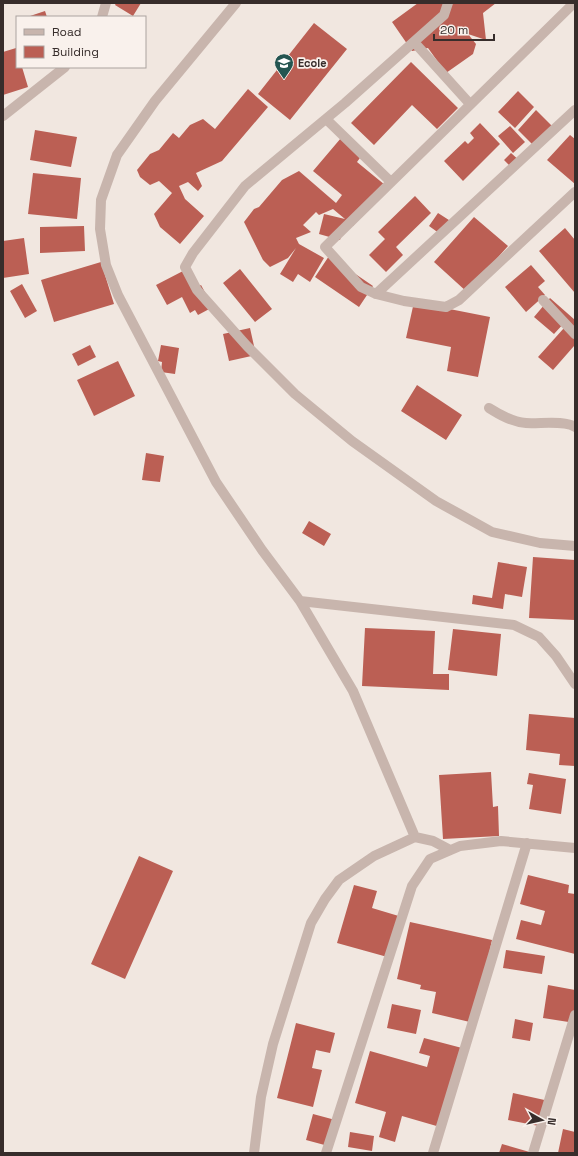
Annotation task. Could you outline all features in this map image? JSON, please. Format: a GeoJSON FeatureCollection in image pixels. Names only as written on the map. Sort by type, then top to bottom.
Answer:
{"type":"FeatureCollection","features":[{"type":"Feature","properties":{"kind":"street"},"geometry":{"type":"LineString","coordinates":[[102,16],[106,3]]}},
{"type":"Feature","properties":{"kind":"street"},"geometry":{"type":"LineString","coordinates":[[236,3],[155,101],[117,155],[101,200],[100,229],[106,265],[118,295],[216,482],[262,550],[300,601],[353,691],[415,837]]}},
{"type":"Feature","properties":{"kind":"street"},"geometry":{"type":"LineString","coordinates":[[448,3],[444,15],[326,118],[245,186],[193,253],[185,266],[197,290],[247,346],[295,394],[352,441],[436,501],[492,532],[540,544],[575,546]]}},
{"type":"Feature","properties":{"kind":"street"},"geometry":{"type":"LineString","coordinates":[[574,3],[325,247],[361,287],[376,294],[404,301],[446,307],[459,300],[575,192]]}},
{"type":"Feature","properties":{"kind":"street"},"geometry":{"type":"LineString","coordinates":[[414,42],[470,104]]}},
{"type":"Feature","properties":{"kind":"street"},"geometry":{"type":"LineString","coordinates":[[3,116],[64,68]]}},
{"type":"Feature","properties":{"kind":"street"},"geometry":{"type":"LineString","coordinates":[[376,294],[575,110]]}},
{"type":"Feature","properties":{"kind":"street"},"geometry":{"type":"LineString","coordinates":[[326,118],[391,182]]}},
{"type":"Feature","properties":{"kind":"street"},"geometry":{"type":"LineString","coordinates":[[543,300],[575,334]]}},
{"type":"Feature","properties":{"kind":"street"},"geometry":{"type":"LineString","coordinates":[[489,408],[504,417],[525,423],[555,423],[572,425],[575,428]]}},
{"type":"Feature","properties":{"kind":"street"},"geometry":{"type":"LineString","coordinates":[[300,601],[514,625],[539,637],[556,656],[575,684]]}},
{"type":"Feature","properties":{"kind":"street"},"geometry":{"type":"LineString","coordinates":[[254,1153],[261,1097],[273,1044],[311,923],[325,899],[339,880],[374,856],[415,837],[433,840],[450,850]]}},
{"type":"Feature","properties":{"kind":"street"},"geometry":{"type":"LineString","coordinates":[[326,1153],[412,886],[430,859],[460,846],[501,842],[575,848]]}},
{"type":"Feature","properties":{"kind":"street"},"geometry":{"type":"LineString","coordinates":[[433,1153],[526,843]]}},
{"type":"Feature","properties":{"kind":"street"},"geometry":{"type":"LineString","coordinates":[[532,1153],[575,1015]]}},
{"type":"Feature","properties":{"kind":"building"},"geometry":{"type":"Polygon","coordinates":[[[116,3],[141,3],[133,16],[115,5],[116,3]]]}},
{"type":"Feature","properties":{"kind":"building"},"geometry":{"type":"Polygon","coordinates":[[[418,3],[496,3],[483,13],[486,40],[468,34],[476,44],[473,54],[446,73],[428,48],[412,51],[392,22],[418,3]]]}},
{"type":"Feature","properties":{"kind":"building"},"geometry":{"type":"Polygon","coordinates":[[[45,11],[47,16],[30,16],[45,11]]]}},
{"type":"Feature","properties":{"kind":"building"},"geometry":{"type":"Polygon","coordinates":[[[314,23],[347,49],[290,120],[258,94],[314,23]]]}},
{"type":"Feature","properties":{"kind":"building"},"geometry":{"type":"Polygon","coordinates":[[[16,48],[16,68],[22,68],[28,87],[3,95],[3,52],[16,48]]]}},
{"type":"Feature","properties":{"kind":"building"},"geometry":{"type":"Polygon","coordinates":[[[411,62],[458,108],[437,129],[412,105],[374,145],[351,123],[411,62]]]}},
{"type":"Feature","properties":{"kind":"building"},"geometry":{"type":"Polygon","coordinates":[[[248,89],[268,107],[222,161],[196,173],[202,186],[198,191],[188,182],[179,186],[185,199],[204,216],[180,244],[160,227],[154,214],[172,193],[159,181],[150,185],[140,177],[137,170],[150,154],[159,150],[173,133],[179,138],[190,125],[203,119],[215,129],[248,89]]]}},
{"type":"Feature","properties":{"kind":"building"},"geometry":{"type":"Polygon","coordinates":[[[518,91],[534,107],[515,128],[498,112],[518,91]]]}},
{"type":"Feature","properties":{"kind":"building"},"geometry":{"type":"Polygon","coordinates":[[[536,110],[554,128],[535,147],[518,130],[536,110]]]}},
{"type":"Feature","properties":{"kind":"building"},"geometry":{"type":"Polygon","coordinates":[[[480,123],[500,144],[463,181],[444,161],[465,141],[468,144],[474,138],[470,133],[480,123]]]}},
{"type":"Feature","properties":{"kind":"building"},"geometry":{"type":"Polygon","coordinates":[[[510,126],[525,142],[513,153],[498,136],[510,126]]]}},
{"type":"Feature","properties":{"kind":"building"},"geometry":{"type":"Polygon","coordinates":[[[35,130],[77,137],[71,167],[30,160],[35,130]]]}},
{"type":"Feature","properties":{"kind":"building"},"geometry":{"type":"Polygon","coordinates":[[[570,135],[575,139],[575,184],[547,160],[570,135]]]}},
{"type":"Feature","properties":{"kind":"building"},"geometry":{"type":"Polygon","coordinates":[[[341,138],[362,155],[357,162],[385,185],[353,226],[346,220],[340,240],[319,234],[324,214],[345,219],[333,209],[319,215],[316,212],[303,225],[311,232],[296,238],[299,244],[324,258],[310,282],[298,274],[293,282],[280,274],[296,248],[288,258],[270,267],[263,260],[244,222],[254,209],[259,207],[282,180],[299,171],[336,203],[342,195],[313,171],[341,138]]]}},
{"type":"Feature","properties":{"kind":"building"},"geometry":{"type":"Polygon","coordinates":[[[511,153],[521,162],[513,169],[504,160],[511,153]]]}},
{"type":"Feature","properties":{"kind":"building"},"geometry":{"type":"Polygon","coordinates":[[[33,173],[81,178],[77,219],[28,214],[33,173]]]}},
{"type":"Feature","properties":{"kind":"building"},"geometry":{"type":"Polygon","coordinates":[[[415,196],[431,213],[396,247],[403,255],[386,272],[369,255],[385,239],[378,232],[415,196]]]}},
{"type":"Feature","properties":{"kind":"building"},"geometry":{"type":"Polygon","coordinates":[[[438,213],[452,222],[443,236],[429,226],[438,213]]]}},
{"type":"Feature","properties":{"kind":"building"},"geometry":{"type":"Polygon","coordinates":[[[474,217],[508,246],[467,292],[434,262],[474,217]]]}},
{"type":"Feature","properties":{"kind":"building"},"geometry":{"type":"Polygon","coordinates":[[[84,226],[85,251],[40,253],[40,227],[84,226]]]}},
{"type":"Feature","properties":{"kind":"building"},"geometry":{"type":"Polygon","coordinates":[[[565,228],[575,240],[575,293],[539,251],[565,228]]]}},
{"type":"Feature","properties":{"kind":"building"},"geometry":{"type":"Polygon","coordinates":[[[24,238],[29,274],[3,278],[3,241],[24,238]]]}},
{"type":"Feature","properties":{"kind":"building"},"geometry":{"type":"Polygon","coordinates":[[[329,256],[373,286],[359,307],[315,277],[329,256]]]}},
{"type":"Feature","properties":{"kind":"building"},"geometry":{"type":"Polygon","coordinates":[[[101,262],[114,304],[54,322],[41,280],[101,262]]]}},
{"type":"Feature","properties":{"kind":"building"},"geometry":{"type":"Polygon","coordinates":[[[531,265],[545,281],[538,287],[545,295],[526,312],[505,287],[531,265]]]}},
{"type":"Feature","properties":{"kind":"building"},"geometry":{"type":"Polygon","coordinates":[[[240,269],[272,309],[255,322],[223,283],[240,269]]]}},
{"type":"Feature","properties":{"kind":"building"},"geometry":{"type":"Polygon","coordinates":[[[183,271],[193,289],[201,285],[213,307],[198,315],[195,310],[190,313],[182,297],[167,305],[156,285],[183,271]]]}},
{"type":"Feature","properties":{"kind":"building"},"geometry":{"type":"Polygon","coordinates":[[[22,284],[37,311],[25,318],[10,291],[22,284]]]}},
{"type":"Feature","properties":{"kind":"building"},"geometry":{"type":"Polygon","coordinates":[[[550,298],[575,320],[575,331],[565,322],[554,334],[534,317],[550,298]]]}},
{"type":"Feature","properties":{"kind":"building"},"geometry":{"type":"Polygon","coordinates":[[[414,302],[490,317],[478,377],[447,371],[451,347],[406,338],[414,302]]]}},
{"type":"Feature","properties":{"kind":"building"},"geometry":{"type":"Polygon","coordinates":[[[250,328],[256,355],[229,361],[223,334],[250,328]]]}},
{"type":"Feature","properties":{"kind":"building"},"geometry":{"type":"Polygon","coordinates":[[[564,328],[575,338],[575,347],[574,346],[553,370],[538,357],[564,328]]]}},
{"type":"Feature","properties":{"kind":"building"},"geometry":{"type":"Polygon","coordinates":[[[90,345],[96,357],[78,366],[72,354],[90,345]]]}},
{"type":"Feature","properties":{"kind":"building"},"geometry":{"type":"Polygon","coordinates":[[[161,345],[179,348],[175,374],[161,372],[162,362],[158,361],[161,345]]]}},
{"type":"Feature","properties":{"kind":"building"},"geometry":{"type":"Polygon","coordinates":[[[118,361],[135,396],[94,416],[77,380],[118,361]]]}},
{"type":"Feature","properties":{"kind":"building"},"geometry":{"type":"Polygon","coordinates":[[[417,385],[462,415],[446,440],[401,411],[417,385]]]}},
{"type":"Feature","properties":{"kind":"building"},"geometry":{"type":"Polygon","coordinates":[[[146,453],[164,456],[160,482],[142,480],[146,453]]]}},
{"type":"Feature","properties":{"kind":"building"},"geometry":{"type":"Polygon","coordinates":[[[309,521],[331,534],[324,546],[302,533],[309,521]]]}},
{"type":"Feature","properties":{"kind":"building"},"geometry":{"type":"Polygon","coordinates":[[[533,557],[575,560],[575,620],[529,618],[533,557]]]}},
{"type":"Feature","properties":{"kind":"building"},"geometry":{"type":"Polygon","coordinates":[[[498,562],[527,567],[522,597],[505,594],[503,609],[472,604],[473,595],[492,598],[498,562]]]}},
{"type":"Feature","properties":{"kind":"building"},"geometry":{"type":"Polygon","coordinates":[[[365,628],[435,631],[433,674],[449,674],[449,690],[362,686],[365,628]]]}},
{"type":"Feature","properties":{"kind":"building"},"geometry":{"type":"Polygon","coordinates":[[[453,629],[501,634],[497,676],[448,670],[453,629]]]}},
{"type":"Feature","properties":{"kind":"building"},"geometry":{"type":"Polygon","coordinates":[[[529,714],[575,718],[575,766],[559,765],[560,754],[526,750],[529,714]]]}},
{"type":"Feature","properties":{"kind":"building"},"geometry":{"type":"Polygon","coordinates":[[[491,772],[493,807],[498,806],[499,836],[443,839],[439,775],[491,772]]]}},
{"type":"Feature","properties":{"kind":"building"},"geometry":{"type":"Polygon","coordinates":[[[529,773],[566,779],[561,814],[529,809],[533,785],[527,784],[529,773]]]}},
{"type":"Feature","properties":{"kind":"building"},"geometry":{"type":"Polygon","coordinates":[[[139,856],[173,871],[125,979],[91,964],[139,856]]]}},
{"type":"Feature","properties":{"kind":"building"},"geometry":{"type":"Polygon","coordinates":[[[528,875],[569,885],[568,893],[575,894],[575,954],[516,939],[521,920],[541,925],[545,911],[520,904],[528,875]]]}},
{"type":"Feature","properties":{"kind":"building"},"geometry":{"type":"Polygon","coordinates":[[[354,885],[377,891],[372,908],[402,917],[391,958],[337,943],[354,885]]]}},
{"type":"Feature","properties":{"kind":"building"},"geometry":{"type":"Polygon","coordinates":[[[410,922],[492,940],[474,1023],[432,1013],[436,992],[420,989],[421,985],[397,979],[410,922]]]}},
{"type":"Feature","properties":{"kind":"building"},"geometry":{"type":"Polygon","coordinates":[[[506,950],[545,956],[542,974],[503,968],[506,950]]]}},
{"type":"Feature","properties":{"kind":"building"},"geometry":{"type":"Polygon","coordinates":[[[548,985],[575,990],[575,1023],[543,1018],[548,985]]]}},
{"type":"Feature","properties":{"kind":"building"},"geometry":{"type":"Polygon","coordinates":[[[392,1004],[421,1010],[416,1034],[387,1028],[392,1004]]]}},
{"type":"Feature","properties":{"kind":"building"},"geometry":{"type":"Polygon","coordinates":[[[515,1019],[533,1023],[530,1041],[512,1038],[515,1019]]]}},
{"type":"Feature","properties":{"kind":"building"},"geometry":{"type":"Polygon","coordinates":[[[296,1023],[335,1033],[330,1053],[316,1050],[312,1068],[322,1070],[313,1107],[277,1098],[296,1023]]]}},
{"type":"Feature","properties":{"kind":"building"},"geometry":{"type":"Polygon","coordinates":[[[424,1038],[462,1048],[440,1127],[402,1116],[395,1142],[379,1137],[386,1112],[355,1103],[370,1051],[427,1067],[430,1056],[419,1053],[424,1038]]]}},
{"type":"Feature","properties":{"kind":"building"},"geometry":{"type":"Polygon","coordinates":[[[513,1093],[549,1101],[544,1127],[508,1120],[513,1093]]]}},
{"type":"Feature","properties":{"kind":"building"},"geometry":{"type":"Polygon","coordinates":[[[313,1114],[339,1121],[332,1147],[306,1140],[313,1114]]]}},
{"type":"Feature","properties":{"kind":"building"},"geometry":{"type":"Polygon","coordinates":[[[563,1129],[575,1132],[575,1153],[558,1153],[563,1129]]]}},
{"type":"Feature","properties":{"kind":"building"},"geometry":{"type":"Polygon","coordinates":[[[350,1132],[374,1136],[372,1151],[348,1147],[350,1132]]]}},
{"type":"Feature","properties":{"kind":"building"},"geometry":{"type":"Polygon","coordinates":[[[502,1144],[533,1153],[499,1153],[502,1144]]]}},
{"type":"Feature","properties":{"kind":"place","name":"Ecole"},"geometry":{"type":"Point","coordinates":[284,80]}}]}
